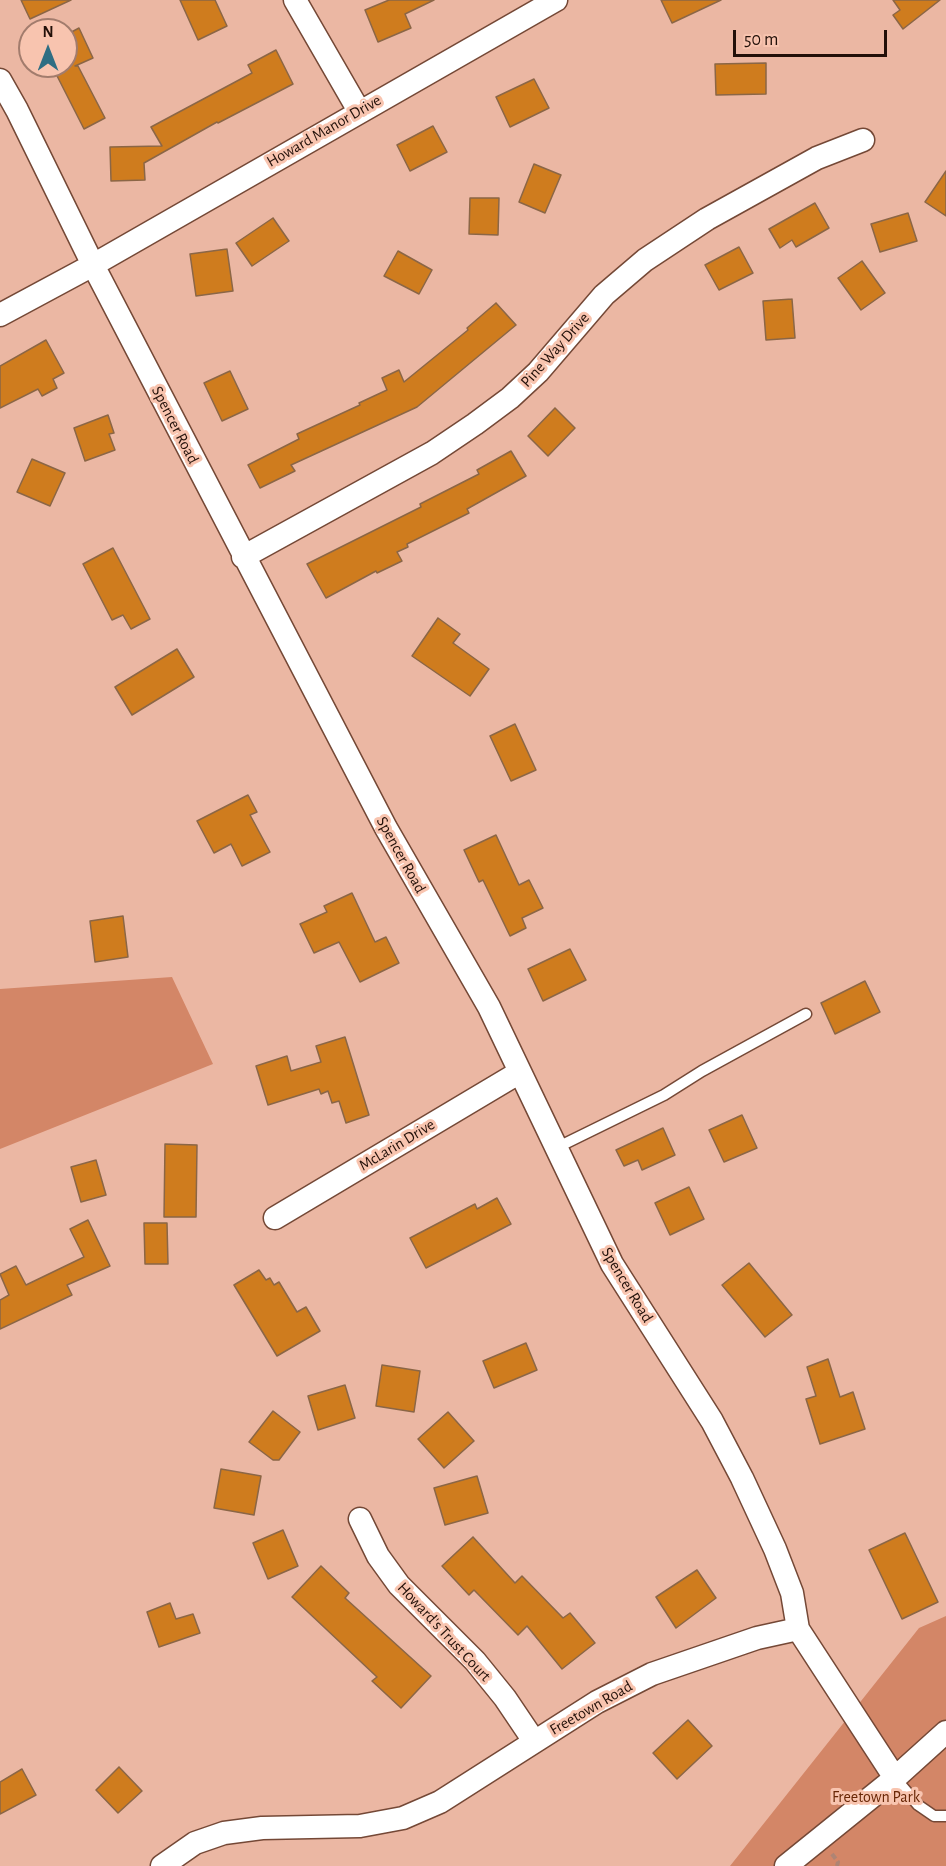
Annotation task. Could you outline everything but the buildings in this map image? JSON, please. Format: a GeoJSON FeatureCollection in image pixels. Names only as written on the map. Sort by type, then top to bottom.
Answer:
{"type":"FeatureCollection","features":[{"type":"Feature","properties":{"kind":"street"},"geometry":{"type":"LineString","coordinates":[[295,0],[359,111]]}},
{"type":"Feature","properties":{"kind":"street","name":"Howard Manor Drive"},"geometry":{"type":"LineString","coordinates":[[0,315],[93,265],[556,0]]}},
{"type":"Feature","properties":{"kind":"street","name":"Spencer Road"},"geometry":{"type":"LineString","coordinates":[[0,80],[243,557],[402,859],[489,1007],[612,1264],[712,1421],[742,1478],[775,1549],[792,1593],[798,1629]]}},
{"type":"Feature","properties":{"kind":"street","name":"Pine Way Drive"},"geometry":{"type":"LineString","coordinates":[[243,557],[432,453],[475,424],[510,398],[538,372],[604,295],[645,260],[707,219],[817,158],[863,140]]}},
{"type":"Feature","properties":{"kind":"street","name":"McLarin Drive"},"geometry":{"type":"LineString","coordinates":[[275,1218],[520,1072]]}},
{"type":"Feature","properties":{"kind":"street","name":"Howard's Trust Court"},"geometry":{"type":"LineString","coordinates":[[360,1519],[378,1556],[399,1585],[475,1661],[505,1698],[534,1741]]}},
{"type":"Feature","properties":{"kind":"street"},"geometry":{"type":"LineString","coordinates":[[798,1629],[895,1778]]}},
{"type":"Feature","properties":{"kind":"street","name":"Freetown Road"},"geometry":{"type":"LineString","coordinates":[[162,1866],[195,1843],[224,1833],[262,1828],[360,1826],[403,1818],[440,1802],[597,1702],[652,1674],[757,1638],[798,1629]]}},
{"type":"Feature","properties":{"kind":"street"},"geometry":{"type":"LineString","coordinates":[[786,1866],[895,1778],[946,1732]]}},
{"type":"Feature","properties":{"kind":"lane"},"geometry":{"type":"LineString","coordinates":[[556,1148],[664,1095],[702,1071],[806,1014]]}},
{"type":"Feature","properties":{"kind":"lane"},"geometry":{"type":"LineString","coordinates":[[895,1778],[918,1805],[934,1815],[946,1816]]}},
{"type":"Feature","properties":{"kind":"green space"},"geometry":{"type":"Polygon","coordinates":[[[172,977],[213,1064],[0,1149],[0,989],[172,977]]]}},
{"type":"Feature","properties":{"kind":"green space","name":"Freetown Park"},"geometry":{"type":"Polygon","coordinates":[[[946,1616],[946,1866],[730,1866],[919,1628],[946,1616]]]}}]}
